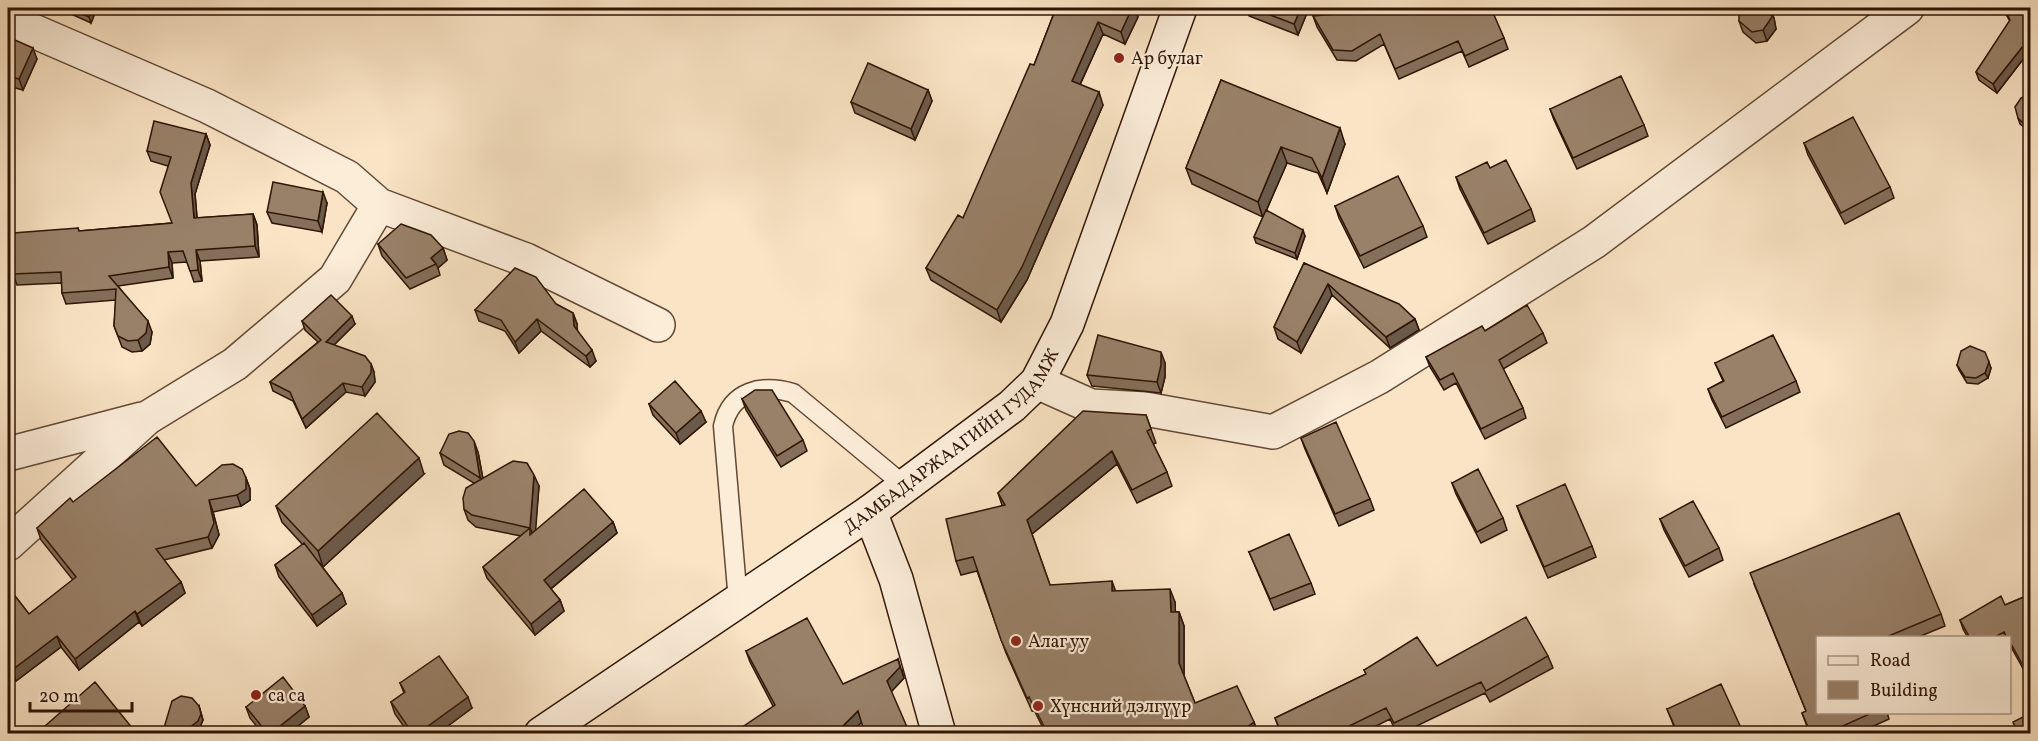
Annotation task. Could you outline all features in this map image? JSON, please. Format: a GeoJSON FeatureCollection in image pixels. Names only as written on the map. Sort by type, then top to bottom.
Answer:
{"type":"FeatureCollection","features":[{"type":"Feature","properties":{"kind":"street","name":"ДАМБАДАРЖААГИЙН ГУДАМЖ"},"geometry":{"type":"LineString","coordinates":[[541,734],[870,512],[1012,406],[1036,382],[1067,324],[1180,8]]}},
{"type":"Feature","properties":{"kind":"street"},"geometry":{"type":"LineString","coordinates":[[1036,382],[1091,406],[1145,409],[1273,432],[1379,377],[1594,242],[1907,8]]}},
{"type":"Feature","properties":{"kind":"street"},"geometry":{"type":"LineString","coordinates":[[8,20],[207,106],[347,177],[380,205],[526,260],[658,325]]}},
{"type":"Feature","properties":{"kind":"street"},"geometry":{"type":"LineString","coordinates":[[8,544],[147,418],[235,364],[335,279],[380,205]]}},
{"type":"Feature","properties":{"kind":"street"},"geometry":{"type":"LineString","coordinates":[[8,454],[147,418]]}},
{"type":"Feature","properties":{"kind":"street"},"geometry":{"type":"LineString","coordinates":[[870,512],[896,579],[939,734]]}},
{"type":"Feature","properties":{"kind":"lane"},"geometry":{"type":"LineString","coordinates":[[738,600],[723,426],[726,414],[735,402],[760,387],[775,387],[793,393],[905,486]]}},
{"type":"Feature","properties":{"kind":"building"},"geometry":{"type":"Polygon","coordinates":[[[67,8],[93,8],[89,17],[67,8]]]}},
{"type":"Feature","properties":{"kind":"building"},"geometry":{"type":"Polygon","coordinates":[[[1056,8],[1132,8],[1121,32],[1098,22],[1072,81],[1099,92],[1022,267],[997,310],[926,268],[958,215],[963,218],[1030,64],[1034,65],[1056,8]]]}},
{"type":"Feature","properties":{"kind":"building"},"geometry":{"type":"Polygon","coordinates":[[[1252,8],[1301,8],[1294,24],[1252,8]]]}},
{"type":"Feature","properties":{"kind":"building"},"geometry":{"type":"Polygon","coordinates":[[[1369,8],[1491,8],[1504,38],[1465,56],[1458,41],[1395,69],[1380,34],[1352,51],[1333,50],[1313,16],[1371,11],[1369,8]]]}},
{"type":"Feature","properties":{"kind":"building"},"geometry":{"type":"Polygon","coordinates":[[[1740,8],[1770,8],[1772,17],[1763,30],[1752,32],[1739,21],[1740,8]]]}},
{"type":"Feature","properties":{"kind":"building"},"geometry":{"type":"Polygon","coordinates":[[[2004,8],[2031,8],[2031,36],[1993,84],[1976,72],[2010,20],[2004,8]]]}},
{"type":"Feature","properties":{"kind":"building"},"geometry":{"type":"Polygon","coordinates":[[[8,37],[33,48],[19,79],[8,76],[8,37]]]}},
{"type":"Feature","properties":{"kind":"building"},"geometry":{"type":"Polygon","coordinates":[[[868,63],[928,90],[911,129],[851,102],[868,63]]]}},
{"type":"Feature","properties":{"kind":"building"},"geometry":{"type":"Polygon","coordinates":[[[1621,76],[1644,125],[1573,158],[1550,109],[1621,76]]]}},
{"type":"Feature","properties":{"kind":"building"},"geometry":{"type":"Polygon","coordinates":[[[1221,80],[1340,128],[1322,178],[1312,158],[1281,147],[1258,202],[1186,168],[1221,80]]]}},
{"type":"Feature","properties":{"kind":"building"},"geometry":{"type":"Polygon","coordinates":[[[2031,95],[2031,121],[2022,122],[2018,118],[2015,107],[2021,98],[2031,95]]]}},
{"type":"Feature","properties":{"kind":"building"},"geometry":{"type":"Polygon","coordinates":[[[1853,117],[1890,187],[1841,213],[1804,143],[1853,117]]]}},
{"type":"Feature","properties":{"kind":"building"},"geometry":{"type":"Polygon","coordinates":[[[154,121],[206,134],[191,183],[194,218],[253,214],[255,246],[196,250],[198,270],[190,271],[183,251],[168,252],[169,267],[109,276],[148,321],[146,333],[138,340],[128,341],[118,336],[114,326],[116,289],[62,293],[61,272],[13,274],[13,233],[78,228],[79,231],[172,223],[160,192],[171,157],[147,151],[154,121]]]}},
{"type":"Feature","properties":{"kind":"building"},"geometry":{"type":"Polygon","coordinates":[[[1506,160],[1531,209],[1484,233],[1456,177],[1487,162],[1490,168],[1506,160]]]}},
{"type":"Feature","properties":{"kind":"building"},"geometry":{"type":"Polygon","coordinates":[[[1398,176],[1423,226],[1360,256],[1335,206],[1398,176]]]}},
{"type":"Feature","properties":{"kind":"building"},"geometry":{"type":"Polygon","coordinates":[[[273,182],[323,192],[318,221],[267,212],[273,182]]]}},
{"type":"Feature","properties":{"kind":"building"},"geometry":{"type":"Polygon","coordinates":[[[1266,210],[1303,230],[1295,253],[1254,237],[1266,210]]]}},
{"type":"Feature","properties":{"kind":"building"},"geometry":{"type":"Polygon","coordinates":[[[401,224],[431,235],[443,248],[431,258],[436,264],[406,278],[378,244],[401,224]]]}},
{"type":"Feature","properties":{"kind":"building"},"geometry":{"type":"Polygon","coordinates":[[[1304,263],[1399,304],[1415,319],[1386,337],[1328,284],[1297,342],[1274,327],[1304,263]]]}},
{"type":"Feature","properties":{"kind":"building"},"geometry":{"type":"Polygon","coordinates":[[[515,268],[536,277],[556,304],[573,313],[574,326],[592,350],[586,356],[537,319],[515,342],[501,320],[475,310],[515,268]]]}},
{"type":"Feature","properties":{"kind":"building"},"geometry":{"type":"Polygon","coordinates":[[[331,295],[352,316],[326,342],[365,356],[371,364],[371,373],[362,387],[343,383],[302,419],[290,392],[270,382],[321,340],[302,321],[331,295]]]}},
{"type":"Feature","properties":{"kind":"building"},"geometry":{"type":"Polygon","coordinates":[[[1527,305],[1543,333],[1499,360],[1523,408],[1481,429],[1453,373],[1440,380],[1426,357],[1482,326],[1485,331],[1527,305]]]}},
{"type":"Feature","properties":{"kind":"building"},"geometry":{"type":"Polygon","coordinates":[[[1098,335],[1161,352],[1157,382],[1087,375],[1098,335]]]}},
{"type":"Feature","properties":{"kind":"building"},"geometry":{"type":"Polygon","coordinates":[[[1773,335],[1796,381],[1722,417],[1708,389],[1724,381],[1715,363],[1773,335]]]}},
{"type":"Feature","properties":{"kind":"building"},"geometry":{"type":"Polygon","coordinates":[[[1970,346],[1985,352],[1989,362],[1985,373],[1976,378],[1965,377],[1957,365],[1961,351],[1970,346]]]}},
{"type":"Feature","properties":{"kind":"building"},"geometry":{"type":"Polygon","coordinates":[[[675,381],[701,411],[676,433],[649,404],[675,381]]]}},
{"type":"Feature","properties":{"kind":"building"},"geometry":{"type":"Polygon","coordinates":[[[755,390],[772,390],[803,440],[777,456],[742,399],[755,390]]]}},
{"type":"Feature","properties":{"kind":"building"},"geometry":{"type":"Polygon","coordinates":[[[1083,411],[1146,415],[1151,429],[1147,431],[1167,472],[1132,490],[1112,451],[1027,520],[1050,585],[1112,581],[1112,591],[1170,589],[1171,612],[1179,612],[1179,663],[1195,703],[1237,686],[1254,722],[1237,734],[1048,734],[1029,697],[1027,698],[1001,640],[973,557],[956,561],[946,519],[1005,505],[998,493],[1083,411]]]}},
{"type":"Feature","properties":{"kind":"building"},"geometry":{"type":"Polygon","coordinates":[[[377,413],[419,458],[318,551],[276,506],[377,413]]]}},
{"type":"Feature","properties":{"kind":"building"},"geometry":{"type":"Polygon","coordinates":[[[1336,422],[1370,499],[1335,514],[1301,438],[1336,422]]]}},
{"type":"Feature","properties":{"kind":"building"},"geometry":{"type":"Polygon","coordinates":[[[459,431],[468,433],[474,441],[480,478],[440,453],[449,434],[459,431]]]}},
{"type":"Feature","properties":{"kind":"building"},"geometry":{"type":"Polygon","coordinates":[[[157,437],[196,486],[222,465],[233,464],[242,469],[246,478],[246,489],[237,495],[209,500],[214,523],[208,537],[156,549],[181,582],[137,614],[135,611],[75,659],[57,636],[12,670],[8,664],[8,587],[29,614],[76,577],[37,528],[70,498],[73,502],[157,437]]]}},
{"type":"Feature","properties":{"kind":"building"},"geometry":{"type":"Polygon","coordinates":[[[513,461],[527,463],[534,475],[530,528],[472,515],[464,509],[463,498],[466,488],[513,461]]]}},
{"type":"Feature","properties":{"kind":"building"},"geometry":{"type":"Polygon","coordinates":[[[1478,469],[1503,518],[1477,532],[1452,483],[1478,469]]]}},
{"type":"Feature","properties":{"kind":"building"},"geometry":{"type":"Polygon","coordinates":[[[1565,484],[1592,546],[1544,567],[1517,506],[1565,484]]]}},
{"type":"Feature","properties":{"kind":"building"},"geometry":{"type":"Polygon","coordinates":[[[584,489],[613,522],[544,580],[560,600],[531,624],[483,567],[530,528],[530,535],[584,489]]]}},
{"type":"Feature","properties":{"kind":"building"},"geometry":{"type":"Polygon","coordinates":[[[1693,501],[1719,548],[1685,566],[1660,519],[1693,501]]]}},
{"type":"Feature","properties":{"kind":"building"},"geometry":{"type":"Polygon","coordinates":[[[1899,513],[1941,614],[1889,636],[1816,636],[1816,714],[1870,714],[1838,728],[1840,732],[1838,734],[1811,734],[1802,713],[1806,711],[1750,573],[1899,513]]]}},
{"type":"Feature","properties":{"kind":"building"},"geometry":{"type":"Polygon","coordinates":[[[1289,534],[1311,583],[1270,599],[1249,552],[1289,534]]]}},
{"type":"Feature","properties":{"kind":"building"},"geometry":{"type":"Polygon","coordinates":[[[304,543],[342,593],[312,615],[275,565],[304,543]]]}},
{"type":"Feature","properties":{"kind":"building"},"geometry":{"type":"Polygon","coordinates":[[[2031,594],[2031,680],[2011,644],[2011,636],[2006,636],[2004,632],[1997,636],[1969,636],[1960,620],[2001,596],[2005,605],[2031,594]]]}},
{"type":"Feature","properties":{"kind":"building"},"geometry":{"type":"Polygon","coordinates":[[[1526,617],[1548,656],[1486,691],[1481,682],[1394,723],[1386,708],[1333,734],[1282,734],[1275,718],[1366,674],[1364,670],[1417,637],[1437,666],[1526,617]]]}},
{"type":"Feature","properties":{"kind":"building"},"geometry":{"type":"Polygon","coordinates":[[[807,618],[843,684],[898,659],[900,667],[887,681],[909,734],[865,734],[858,711],[835,734],[732,734],[775,705],[746,651],[807,618]]]}},
{"type":"Feature","properties":{"kind":"building"},"geometry":{"type":"Polygon","coordinates":[[[439,656],[468,697],[417,734],[413,734],[391,702],[405,692],[400,683],[439,656]]]}},
{"type":"Feature","properties":{"kind":"building"},"geometry":{"type":"Polygon","coordinates":[[[283,677],[305,706],[268,734],[246,707],[283,677]]]}},
{"type":"Feature","properties":{"kind":"building"},"geometry":{"type":"Polygon","coordinates":[[[95,682],[137,734],[36,734],[95,682]]]}},
{"type":"Feature","properties":{"kind":"building"},"geometry":{"type":"Polygon","coordinates":[[[1721,684],[1742,730],[1733,734],[1678,734],[1667,709],[1721,684]]]}},
{"type":"Feature","properties":{"kind":"building"},"geometry":{"type":"Polygon","coordinates":[[[181,696],[192,698],[199,706],[201,714],[198,721],[189,728],[163,731],[172,701],[181,696]]]}},
{"type":"Feature","properties":{"kind":"building"},"geometry":{"type":"Polygon","coordinates":[[[2031,713],[2031,734],[2018,734],[2013,722],[2031,713]]]}},
{"type":"Feature","properties":{"kind":"place","name":"Ар булаг"},"geometry":{"type":"Point","coordinates":[1119,58]}},
{"type":"Feature","properties":{"kind":"place","name":"Алаг уу"},"geometry":{"type":"Point","coordinates":[1016,641]}},
{"type":"Feature","properties":{"kind":"place","name":"са са"},"geometry":{"type":"Point","coordinates":[256,695]}},
{"type":"Feature","properties":{"kind":"place","name":"Хүнсний дэлгүүр"},"geometry":{"type":"Point","coordinates":[1038,706]}}]}
